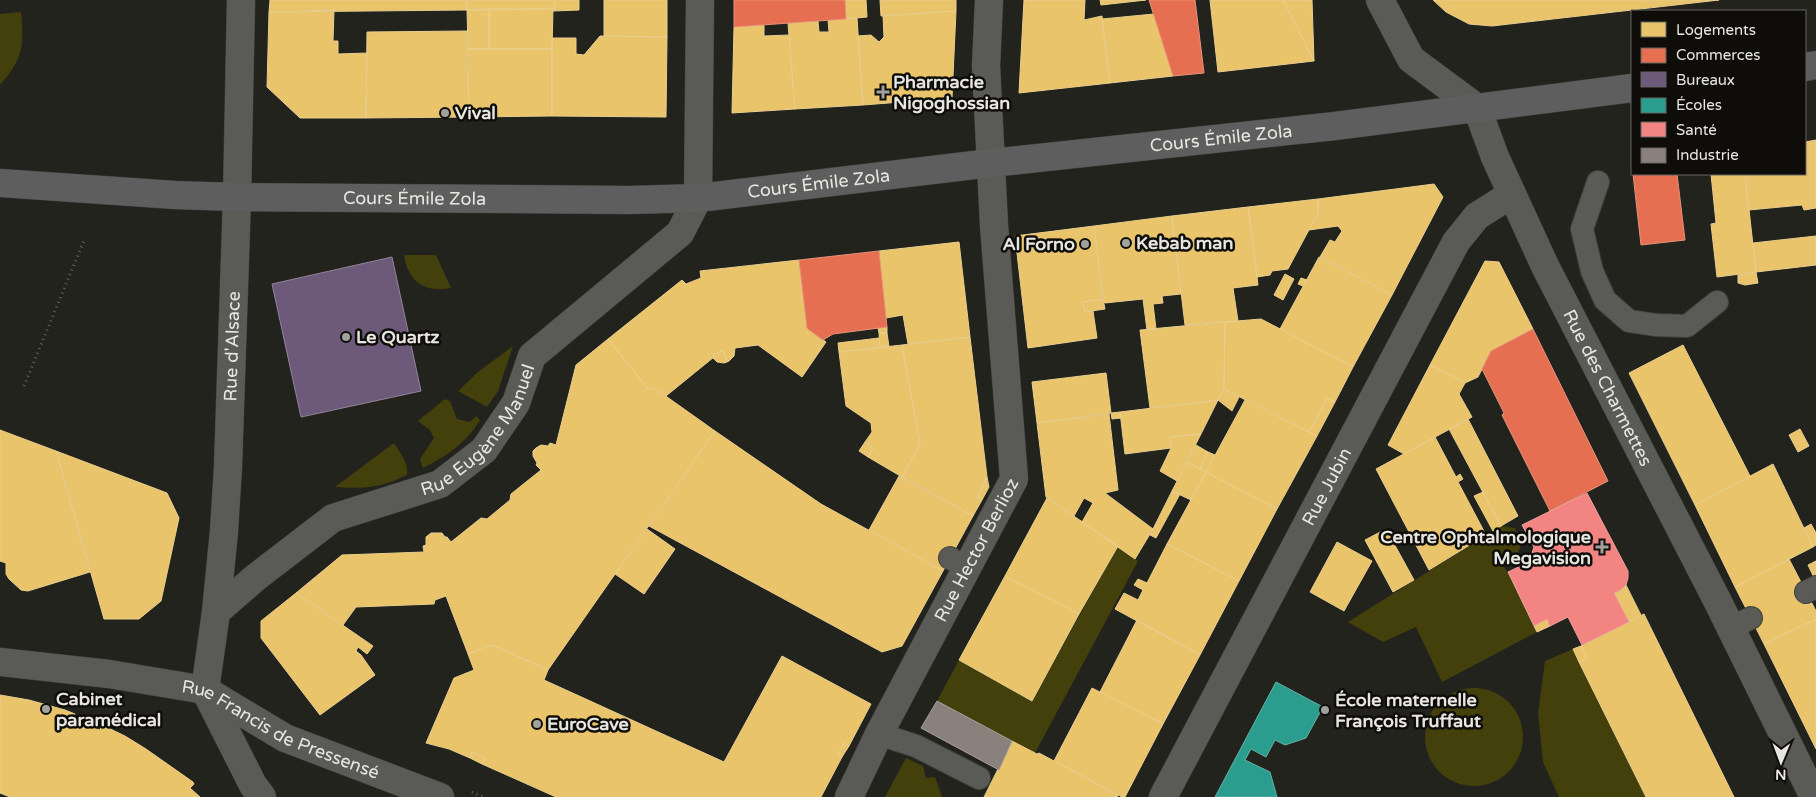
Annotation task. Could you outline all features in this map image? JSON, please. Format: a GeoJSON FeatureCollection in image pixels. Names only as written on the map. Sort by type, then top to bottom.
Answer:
{"type":"FeatureCollection","features":[{"type":"Feature","properties":{"kind":"main road","name":"Cours Émile Zola"},"geometry":{"type":"LineString","coordinates":[[0,183],[175,195],[237,197],[631,200],[698,198],[991,163],[1326,127],[1631,88]]}},
{"type":"Feature","properties":{"kind":"street","name":"Rue d'Alsace"},"geometry":{"type":"LineString","coordinates":[[205,690],[216,612],[228,467],[241,0]]}},
{"type":"Feature","properties":{"kind":"street"},"geometry":{"type":"LineString","coordinates":[[698,198],[700,0]]}},
{"type":"Feature","properties":{"kind":"street","name":"Rue Hector Berlioz"},"geometry":{"type":"LineString","coordinates":[[848,797],[959,563],[1014,479],[994,225],[986,66],[989,0]]}},
{"type":"Feature","properties":{"kind":"street"},"geometry":{"type":"LineString","coordinates":[[1380,0],[1411,58],[1477,108]]}},
{"type":"Feature","properties":{"kind":"street","name":"Rue des Charmettes"},"geometry":{"type":"LineString","coordinates":[[1477,108],[1495,157],[1545,266],[1740,623],[1814,797]]}},
{"type":"Feature","properties":{"kind":"street","name":"Rue Jubin"},"geometry":{"type":"LineString","coordinates":[[1163,797],[1456,242],[1477,216],[1512,194]]}},
{"type":"Feature","properties":{"kind":"street","name":"Rue Eugène Manuel"},"geometry":{"type":"LineString","coordinates":[[216,612],[333,518],[440,484],[484,450],[516,403],[532,356],[680,233],[698,198]]}},
{"type":"Feature","properties":{"kind":"street","name":"Rue Francis de Pressensé"},"geometry":{"type":"LineString","coordinates":[[0,662],[109,674],[205,690],[285,738],[436,796]]}},
{"type":"Feature","properties":{"kind":"street"},"geometry":{"type":"LineString","coordinates":[[205,690],[253,785],[262,797]]}},
{"type":"Feature","properties":{"kind":"lane"},"geometry":{"type":"LineString","coordinates":[[1598,182],[1582,229],[1592,271],[1605,300],[1629,321],[1687,326],[1717,302]]}},
{"type":"Feature","properties":{"kind":"lane"},"geometry":{"type":"LineString","coordinates":[[879,734],[916,746],[979,778]]}},
{"type":"Feature","properties":{"kind":"path"},"geometry":{"type":"LineString","coordinates":[[24,386],[85,238]]}},
{"type":"Feature","properties":{"kind":"shaded area"},"geometry":{"type":"Polygon","coordinates":[[[21,12],[22,43],[18,59],[0,85],[0,14],[21,12]]]}},
{"type":"Feature","properties":{"kind":"shaded area"},"geometry":{"type":"Polygon","coordinates":[[[404,255],[436,255],[451,288],[433,289],[419,284],[409,272],[404,255]]]}},
{"type":"Feature","properties":{"kind":"shaded area"},"geometry":{"type":"Polygon","coordinates":[[[513,346],[498,391],[487,407],[458,391],[478,372],[513,346]]]}},
{"type":"Feature","properties":{"kind":"shaded area"},"geometry":{"type":"Polygon","coordinates":[[[445,399],[450,401],[457,419],[470,422],[476,416],[480,420],[468,436],[455,448],[423,468],[420,459],[434,438],[430,430],[418,421],[445,399]]]}},
{"type":"Feature","properties":{"kind":"shaded area"},"geometry":{"type":"Polygon","coordinates":[[[394,443],[405,462],[407,475],[389,483],[372,487],[335,487],[394,443]]]}},
{"type":"Feature","properties":{"kind":"shaded area"},"geometry":{"type":"Polygon","coordinates":[[[1501,526],[1515,528],[1521,545],[1517,555],[1502,565],[1508,572],[1537,632],[1442,682],[1416,627],[1383,642],[1348,622],[1501,526]]]}},
{"type":"Feature","properties":{"kind":"shaded area"},"geometry":{"type":"Polygon","coordinates":[[[1118,546],[1138,561],[1035,753],[937,701],[959,660],[1032,701],[1118,546]]]}},
{"type":"Feature","properties":{"kind":"shaded area"},"geometry":{"type":"Polygon","coordinates":[[[1573,649],[1646,797],[1559,797],[1543,762],[1538,713],[1545,661],[1573,649]]]}},
{"type":"Feature","properties":{"kind":"shaded area"},"geometry":{"type":"Polygon","coordinates":[[[1474,688],[1484,689],[1501,696],[1515,710],[1522,727],[1522,747],[1515,764],[1501,778],[1484,785],[1474,786],[1464,785],[1447,778],[1433,764],[1426,747],[1425,737],[1426,727],[1433,710],[1447,696],[1464,689],[1474,688]]]}},
{"type":"Feature","properties":{"kind":"shaded area"},"geometry":{"type":"Polygon","coordinates":[[[906,758],[923,766],[926,778],[935,777],[942,797],[885,797],[906,758]]]}},
{"type":"Feature","properties":{"kind":"building: Logements"},"geometry":{"type":"Polygon","coordinates":[[[270,0],[467,0],[467,10],[269,12],[270,0]]]}},
{"type":"Feature","properties":{"kind":"building: Logements"},"geometry":{"type":"Polygon","coordinates":[[[467,0],[555,0],[555,9],[467,10],[467,0]]]}},
{"type":"Feature","properties":{"kind":"building: Logements"},"geometry":{"type":"Polygon","coordinates":[[[555,0],[579,0],[579,10],[553,11],[555,0]]]}},
{"type":"Feature","properties":{"kind":"building: Logements"},"geometry":{"type":"Polygon","coordinates":[[[604,0],[667,0],[667,37],[604,36],[604,0]]]}},
{"type":"Feature","properties":{"kind":"building: Logements"},"geometry":{"type":"Polygon","coordinates":[[[845,0],[866,0],[867,17],[846,19],[845,0]]]}},
{"type":"Feature","properties":{"kind":"building: Logements"},"geometry":{"type":"Polygon","coordinates":[[[880,0],[956,0],[956,11],[881,16],[880,0]]]}},
{"type":"Feature","properties":{"kind":"building: Logements"},"geometry":{"type":"Polygon","coordinates":[[[1024,0],[1085,0],[1084,20],[1102,16],[1110,83],[1019,93],[1024,0]]]}},
{"type":"Feature","properties":{"kind":"building: Logements"},"geometry":{"type":"Polygon","coordinates":[[[1100,0],[1146,0],[1101,5],[1100,0]]]}},
{"type":"Feature","properties":{"kind":"building: Logements"},"geometry":{"type":"Polygon","coordinates":[[[1210,0],[1283,0],[1314,61],[1218,72],[1210,0]]]}},
{"type":"Feature","properties":{"kind":"building: Logements"},"geometry":{"type":"Polygon","coordinates":[[[1283,0],[1312,0],[1314,61],[1283,0]]]}},
{"type":"Feature","properties":{"kind":"building: Logements"},"geometry":{"type":"Polygon","coordinates":[[[1433,0],[1719,0],[1492,26],[1469,24],[1446,12],[1433,0]]]}},
{"type":"Feature","properties":{"kind":"building: Logements"},"geometry":{"type":"Polygon","coordinates":[[[489,9],[489,49],[468,49],[467,10],[489,9]]]}},
{"type":"Feature","properties":{"kind":"building: Logements"},"geometry":{"type":"Polygon","coordinates":[[[489,9],[553,9],[552,49],[489,49],[489,9]]]}},
{"type":"Feature","properties":{"kind":"building: Logements"},"geometry":{"type":"Polygon","coordinates":[[[334,10],[333,41],[338,41],[338,54],[367,53],[366,118],[300,118],[267,87],[269,12],[334,10]]]}},
{"type":"Feature","properties":{"kind":"building: Logements"},"geometry":{"type":"Polygon","coordinates":[[[956,11],[952,98],[863,105],[858,36],[871,35],[879,42],[884,37],[883,16],[956,11]]]}},
{"type":"Feature","properties":{"kind":"building: Logements"},"geometry":{"type":"Polygon","coordinates":[[[1154,14],[1173,76],[1110,83],[1102,19],[1154,14]]]}},
{"type":"Feature","properties":{"kind":"building: Logements"},"geometry":{"type":"Polygon","coordinates":[[[857,18],[863,105],[795,109],[788,23],[818,21],[819,32],[829,32],[828,20],[857,18]]]}},
{"type":"Feature","properties":{"kind":"building: Logements"},"geometry":{"type":"Polygon","coordinates":[[[764,25],[764,36],[789,35],[795,109],[732,113],[734,27],[764,25]]]}},
{"type":"Feature","properties":{"kind":"building: Logements"},"geometry":{"type":"Polygon","coordinates":[[[467,31],[469,117],[366,118],[367,32],[467,31]]]}},
{"type":"Feature","properties":{"kind":"building: Logements"},"geometry":{"type":"Polygon","coordinates":[[[600,36],[667,37],[666,117],[552,116],[552,38],[576,38],[576,54],[584,55],[600,36]]]}},
{"type":"Feature","properties":{"kind":"building: Logements"},"geometry":{"type":"Polygon","coordinates":[[[468,49],[552,49],[552,116],[469,117],[468,49]]]}},
{"type":"Feature","properties":{"kind":"building: Logements"},"geometry":{"type":"Polygon","coordinates":[[[1816,140],[1816,208],[1804,210],[1802,205],[1749,210],[1745,175],[1806,175],[1806,142],[1816,140]]]}},
{"type":"Feature","properties":{"kind":"building: Logements"},"geometry":{"type":"Polygon","coordinates":[[[1711,175],[1745,175],[1756,272],[1717,277],[1711,224],[1716,223],[1711,175]]]}},
{"type":"Feature","properties":{"kind":"building: Logements"},"geometry":{"type":"Polygon","coordinates":[[[1434,184],[1443,197],[1392,295],[1320,257],[1330,240],[1335,242],[1342,231],[1338,226],[1309,230],[1318,213],[1318,199],[1434,184]]]}},
{"type":"Feature","properties":{"kind":"building: Logements"},"geometry":{"type":"Polygon","coordinates":[[[1318,199],[1318,213],[1288,269],[1272,271],[1270,275],[1257,277],[1248,207],[1318,199]]]}},
{"type":"Feature","properties":{"kind":"building: Logements"},"geometry":{"type":"Polygon","coordinates":[[[1248,207],[1258,285],[1233,288],[1238,321],[1185,325],[1172,216],[1248,207]]]}},
{"type":"Feature","properties":{"kind":"building: Logements"},"geometry":{"type":"Polygon","coordinates":[[[1172,216],[1181,294],[1162,296],[1163,303],[1153,304],[1156,329],[1147,330],[1143,299],[1104,302],[1094,226],[1172,216]]]}},
{"type":"Feature","properties":{"kind":"building: Logements"},"geometry":{"type":"Polygon","coordinates":[[[1094,226],[1103,299],[1083,302],[1085,312],[1093,311],[1097,338],[1028,348],[1015,236],[1094,226]]]}},
{"type":"Feature","properties":{"kind":"building: Logements"},"geometry":{"type":"Polygon","coordinates":[[[1816,236],[1816,265],[1756,272],[1753,243],[1816,236]]]}},
{"type":"Feature","properties":{"kind":"building: Logements"},"geometry":{"type":"Polygon","coordinates":[[[959,242],[970,337],[908,344],[903,315],[886,318],[879,251],[959,242]]]}},
{"type":"Feature","properties":{"kind":"building: Logements"},"geometry":{"type":"Polygon","coordinates":[[[1319,257],[1392,295],[1353,367],[1280,329],[1319,257]]]}},
{"type":"Feature","properties":{"kind":"building: Logements"},"geometry":{"type":"Polygon","coordinates":[[[799,260],[807,328],[826,342],[802,377],[758,345],[735,348],[734,356],[729,361],[727,362],[723,350],[713,355],[714,357],[666,396],[653,387],[649,390],[608,339],[682,280],[686,284],[701,278],[700,271],[799,260]]]}},
{"type":"Feature","properties":{"kind":"building: Logements"},"geometry":{"type":"Polygon","coordinates":[[[1485,261],[1499,262],[1533,329],[1491,351],[1478,377],[1465,383],[1430,365],[1485,261]]]}},
{"type":"Feature","properties":{"kind":"building: Logements"},"geometry":{"type":"Polygon","coordinates":[[[1756,272],[1758,283],[1745,285],[1738,283],[1738,275],[1756,272]]]}},
{"type":"Feature","properties":{"kind":"building: Logements"},"geometry":{"type":"Polygon","coordinates":[[[1285,274],[1294,279],[1283,300],[1274,295],[1285,274]]]}},
{"type":"Feature","properties":{"kind":"building: Logements"},"geometry":{"type":"Polygon","coordinates":[[[1301,278],[1307,280],[1303,286],[1298,284],[1301,278]]]}},
{"type":"Feature","properties":{"kind":"building: Logements"},"geometry":{"type":"Polygon","coordinates":[[[1103,299],[1105,309],[1085,312],[1083,302],[1103,299]]]}},
{"type":"Feature","properties":{"kind":"building: Logements"},"geometry":{"type":"Polygon","coordinates":[[[1261,319],[1353,367],[1335,402],[1327,398],[1309,432],[1224,389],[1225,322],[1261,319]]]}},
{"type":"Feature","properties":{"kind":"building: Logements"},"geometry":{"type":"Polygon","coordinates":[[[1225,322],[1224,389],[1218,400],[1150,408],[1140,330],[1225,322]]]}},
{"type":"Feature","properties":{"kind":"building: Logements"},"geometry":{"type":"Polygon","coordinates":[[[887,327],[887,333],[879,333],[878,328],[887,327]]]}},
{"type":"Feature","properties":{"kind":"building: Logements"},"geometry":{"type":"Polygon","coordinates":[[[879,333],[887,333],[889,347],[880,348],[879,333]]]}},
{"type":"Feature","properties":{"kind":"building: Logements"},"geometry":{"type":"Polygon","coordinates":[[[970,337],[987,477],[977,497],[982,500],[973,516],[902,477],[920,444],[902,345],[970,337]]]}},
{"type":"Feature","properties":{"kind":"building: Logements"},"geometry":{"type":"Polygon","coordinates":[[[879,338],[880,348],[839,352],[838,343],[879,338]]]}},
{"type":"Feature","properties":{"kind":"building: Logements"},"geometry":{"type":"Polygon","coordinates":[[[608,339],[649,390],[653,387],[715,431],[548,670],[492,645],[468,654],[446,596],[435,600],[434,604],[356,607],[343,625],[296,593],[342,555],[424,552],[423,546],[426,545],[426,537],[431,533],[442,533],[451,542],[481,518],[487,519],[510,500],[511,494],[541,470],[536,465],[533,451],[541,445],[548,446],[550,443],[556,445],[576,365],[608,339]]]}},
{"type":"Feature","properties":{"kind":"building: Logements"},"geometry":{"type":"Polygon","coordinates":[[[902,345],[920,444],[902,477],[868,457],[873,448],[865,442],[872,432],[871,423],[846,406],[839,352],[902,345]]]}},
{"type":"Feature","properties":{"kind":"building: Logements"},"geometry":{"type":"Polygon","coordinates":[[[1683,345],[1750,476],[1695,505],[1629,373],[1683,345]]]}},
{"type":"Feature","properties":{"kind":"building: Logements"},"geometry":{"type":"Polygon","coordinates":[[[723,350],[727,362],[717,362],[713,355],[723,350]]]}},
{"type":"Feature","properties":{"kind":"building: Logements"},"geometry":{"type":"Polygon","coordinates":[[[1430,365],[1465,383],[1459,394],[1472,417],[1404,454],[1388,445],[1430,365]]]}},
{"type":"Feature","properties":{"kind":"building: Logements"},"geometry":{"type":"Polygon","coordinates":[[[1106,373],[1111,413],[1037,423],[1032,382],[1106,373]]]}},
{"type":"Feature","properties":{"kind":"building: Logements"},"geometry":{"type":"Polygon","coordinates":[[[1224,389],[1239,397],[1232,411],[1218,400],[1224,389]]]}},
{"type":"Feature","properties":{"kind":"building: Logements"},"geometry":{"type":"Polygon","coordinates":[[[1327,398],[1335,402],[1317,436],[1309,432],[1327,398]]]}},
{"type":"Feature","properties":{"kind":"building: Logements"},"geometry":{"type":"Polygon","coordinates":[[[1218,400],[1201,434],[1170,437],[1171,448],[1125,454],[1120,412],[1218,400]]]}},
{"type":"Feature","properties":{"kind":"building: Logements"},"geometry":{"type":"Polygon","coordinates":[[[1245,400],[1317,436],[1277,509],[1206,472],[1245,400]]]}},
{"type":"Feature","properties":{"kind":"building: Logements"},"geometry":{"type":"Polygon","coordinates":[[[1120,412],[1121,418],[1112,419],[1111,413],[1120,412]]]}},
{"type":"Feature","properties":{"kind":"building: Logements"},"geometry":{"type":"Polygon","coordinates":[[[1109,414],[1118,490],[1105,493],[1153,529],[1135,559],[1082,522],[1093,503],[1084,498],[1074,516],[1046,497],[1037,423],[1109,414]]]}},
{"type":"Feature","properties":{"kind":"building: Logements"},"geometry":{"type":"Polygon","coordinates":[[[1468,419],[1518,516],[1501,526],[1449,429],[1468,419]]]}},
{"type":"Feature","properties":{"kind":"building: Logements"},"geometry":{"type":"Polygon","coordinates":[[[1800,429],[1809,446],[1798,452],[1789,435],[1800,429]]]}},
{"type":"Feature","properties":{"kind":"building: Logements"},"geometry":{"type":"Polygon","coordinates":[[[0,430],[56,451],[90,572],[28,591],[21,590],[9,579],[6,574],[6,563],[0,561],[0,430]]]}},
{"type":"Feature","properties":{"kind":"building: Logements"},"geometry":{"type":"Polygon","coordinates":[[[715,431],[821,504],[943,571],[902,646],[882,652],[649,526],[715,431]]]}},
{"type":"Feature","properties":{"kind":"building: Logements"},"geometry":{"type":"Polygon","coordinates":[[[1201,434],[1177,481],[1160,471],[1171,448],[1170,437],[1201,434]]]}},
{"type":"Feature","properties":{"kind":"building: Logements"},"geometry":{"type":"Polygon","coordinates":[[[1435,437],[1456,477],[1460,474],[1463,479],[1458,482],[1486,535],[1429,570],[1376,469],[1435,437]]]}},
{"type":"Feature","properties":{"kind":"building: Logements"},"geometry":{"type":"Polygon","coordinates":[[[865,442],[873,448],[868,457],[859,451],[865,442]]]}},
{"type":"Feature","properties":{"kind":"building: Logements"},"geometry":{"type":"Polygon","coordinates":[[[1196,445],[1208,452],[1200,469],[1187,462],[1196,445]]]}},
{"type":"Feature","properties":{"kind":"building: Logements"},"geometry":{"type":"Polygon","coordinates":[[[56,451],[167,493],[179,518],[161,601],[139,619],[104,619],[56,451]]]}},
{"type":"Feature","properties":{"kind":"building: Logements"},"geometry":{"type":"Polygon","coordinates":[[[1208,452],[1215,455],[1206,472],[1200,469],[1208,452]]]}},
{"type":"Feature","properties":{"kind":"building: Logements"},"geometry":{"type":"Polygon","coordinates":[[[1187,462],[1206,472],[1191,500],[1172,491],[1187,462]]]}},
{"type":"Feature","properties":{"kind":"building: Logements"},"geometry":{"type":"Polygon","coordinates":[[[1773,464],[1813,547],[1735,587],[1695,505],[1773,464]]]}},
{"type":"Feature","properties":{"kind":"building: Logements"},"geometry":{"type":"Polygon","coordinates":[[[1206,472],[1277,509],[1239,581],[1167,544],[1206,472]]]}},
{"type":"Feature","properties":{"kind":"building: Logements"},"geometry":{"type":"Polygon","coordinates":[[[899,476],[973,516],[943,571],[869,530],[899,476]]]}},
{"type":"Feature","properties":{"kind":"building: Logements"},"geometry":{"type":"Polygon","coordinates":[[[987,477],[989,487],[982,500],[977,497],[987,477]]]}},
{"type":"Feature","properties":{"kind":"building: Logements"},"geometry":{"type":"Polygon","coordinates":[[[1172,491],[1180,494],[1156,538],[1150,535],[1172,491]]]}},
{"type":"Feature","properties":{"kind":"building: Logements"},"geometry":{"type":"Polygon","coordinates":[[[1483,492],[1501,526],[1493,531],[1474,496],[1483,492]]]}},
{"type":"Feature","properties":{"kind":"building: Logements"},"geometry":{"type":"Polygon","coordinates":[[[1047,498],[1118,546],[1079,614],[1005,576],[1047,498]]]}},
{"type":"Feature","properties":{"kind":"building: Logements"},"geometry":{"type":"Polygon","coordinates":[[[1811,524],[1816,533],[1816,545],[1813,547],[1804,528],[1811,524]]]}},
{"type":"Feature","properties":{"kind":"building: Logements"},"geometry":{"type":"Polygon","coordinates":[[[647,529],[675,549],[644,594],[615,574],[647,529]]]}},
{"type":"Feature","properties":{"kind":"building: Logements"},"geometry":{"type":"Polygon","coordinates":[[[1386,529],[1414,580],[1393,592],[1365,540],[1386,529]]]}},
{"type":"Feature","properties":{"kind":"building: Logements"},"geometry":{"type":"Polygon","coordinates":[[[1337,542],[1372,561],[1344,611],[1310,592],[1337,542]]]}},
{"type":"Feature","properties":{"kind":"building: Logements"},"geometry":{"type":"Polygon","coordinates":[[[1167,544],[1239,581],[1200,655],[1115,609],[1124,593],[1138,600],[1143,590],[1134,585],[1138,579],[1147,583],[1167,544]]]}},
{"type":"Feature","properties":{"kind":"building: Logements"},"geometry":{"type":"Polygon","coordinates":[[[1789,559],[1816,611],[1816,619],[1764,644],[1735,587],[1789,559]]]}},
{"type":"Feature","properties":{"kind":"building: Logements"},"geometry":{"type":"Polygon","coordinates":[[[1816,561],[1816,582],[1808,565],[1816,561]]]}},
{"type":"Feature","properties":{"kind":"building: Logements"},"geometry":{"type":"Polygon","coordinates":[[[1005,576],[1079,614],[1032,701],[959,660],[1005,576]]]}},
{"type":"Feature","properties":{"kind":"building: Logements"},"geometry":{"type":"Polygon","coordinates":[[[1626,585],[1641,615],[1629,622],[1614,593],[1626,585]]]}},
{"type":"Feature","properties":{"kind":"building: Logements"},"geometry":{"type":"Polygon","coordinates":[[[296,593],[373,646],[367,654],[358,647],[356,651],[375,675],[320,715],[261,638],[261,621],[296,593]]]}},
{"type":"Feature","properties":{"kind":"building: Logements"},"geometry":{"type":"Polygon","coordinates":[[[1644,614],[1734,797],[1646,797],[1579,662],[1587,658],[1581,646],[1644,614]]]}},
{"type":"Feature","properties":{"kind":"building: Logements"},"geometry":{"type":"Polygon","coordinates":[[[1547,619],[1550,626],[1537,632],[1534,626],[1547,619]]]}},
{"type":"Feature","properties":{"kind":"building: Logements"},"geometry":{"type":"Polygon","coordinates":[[[1816,619],[1816,749],[1764,644],[1816,619]]]}},
{"type":"Feature","properties":{"kind":"building: Logements"},"geometry":{"type":"Polygon","coordinates":[[[1137,620],[1200,655],[1163,724],[1100,692],[1137,620]]]}},
{"type":"Feature","properties":{"kind":"building: Logements","name":"EuroCave"},"geometry":{"type":"Polygon","coordinates":[[[492,645],[548,670],[544,680],[724,762],[782,656],[871,704],[849,746],[844,743],[838,754],[842,757],[821,797],[556,797],[482,764],[485,758],[472,752],[470,758],[449,749],[426,743],[454,678],[474,670],[468,654],[492,645]]]}},
{"type":"Feature","properties":{"kind":"building: Logements"},"geometry":{"type":"Polygon","coordinates":[[[1581,646],[1587,658],[1579,662],[1573,649],[1581,646]]]}},
{"type":"Feature","properties":{"kind":"building: Logements"},"geometry":{"type":"Polygon","coordinates":[[[1092,688],[1163,724],[1125,797],[1054,761],[1092,688]]]}},
{"type":"Feature","properties":{"kind":"building: Logements"},"geometry":{"type":"Polygon","coordinates":[[[0,695],[29,700],[65,710],[75,714],[74,720],[100,730],[102,725],[125,736],[193,782],[194,784],[190,788],[200,797],[10,797],[0,793],[0,695]]]}},
{"type":"Feature","properties":{"kind":"building: Logements"},"geometry":{"type":"Polygon","coordinates":[[[1012,741],[1037,754],[1039,753],[1118,795],[1117,797],[984,797],[1012,741]]]}},
{"type":"Feature","properties":{"kind":"building: Logements"},"geometry":{"type":"Polygon","coordinates":[[[844,743],[849,746],[842,757],[838,754],[844,743]]]}},
{"type":"Feature","properties":{"kind":"building: Logements"},"geometry":{"type":"Polygon","coordinates":[[[472,752],[485,758],[482,764],[470,758],[472,752]]]}},
{"type":"Feature","properties":{"kind":"building: Commerces"},"geometry":{"type":"Polygon","coordinates":[[[734,0],[845,0],[846,19],[734,27],[734,0]]]}},
{"type":"Feature","properties":{"kind":"building: Commerces"},"geometry":{"type":"Polygon","coordinates":[[[1149,0],[1195,0],[1204,73],[1173,76],[1149,0]]]}},
{"type":"Feature","properties":{"kind":"building: Commerces"},"geometry":{"type":"Polygon","coordinates":[[[1633,175],[1677,175],[1685,240],[1641,245],[1633,175]]]}},
{"type":"Feature","properties":{"kind":"building: Commerces"},"geometry":{"type":"Polygon","coordinates":[[[879,251],[887,327],[833,334],[823,340],[809,330],[807,328],[799,260],[879,251]]]}},
{"type":"Feature","properties":{"kind":"building: Commerces"},"geometry":{"type":"Polygon","coordinates":[[[1533,329],[1608,481],[1550,511],[1502,415],[1504,413],[1482,369],[1491,351],[1533,329]]]}},
{"type":"Feature","properties":{"kind":"building: Bureaux","name":"Le Quartz"},"geometry":{"type":"Polygon","coordinates":[[[392,257],[421,391],[301,417],[272,284],[392,257]]]}},
{"type":"Feature","properties":{"kind":"building: Écoles"},"geometry":{"type":"Polygon","coordinates":[[[1276,682],[1323,707],[1306,738],[1285,745],[1275,740],[1266,757],[1251,749],[1245,760],[1270,772],[1277,797],[1215,797],[1276,682]]]}},
{"type":"Feature","properties":{"kind":"building: Santé"},"geometry":{"type":"Polygon","coordinates":[[[1587,493],[1628,571],[1626,585],[1614,593],[1629,622],[1582,645],[1568,617],[1550,626],[1547,619],[1534,626],[1508,572],[1529,562],[1534,547],[1522,525],[1587,493]]]}},
{"type":"Feature","properties":{"kind":"building: Industrie"},"geometry":{"type":"Polygon","coordinates":[[[937,701],[1012,741],[999,770],[921,728],[937,701]]]}},
{"type":"Feature","properties":{"kind":"place","name":"Pharmacie Nigoghossian"},"geometry":{"type":"Point","coordinates":[883,92]}},
{"type":"Feature","properties":{"kind":"place","name":"Vival"},"geometry":{"type":"Point","coordinates":[445,113]}},
{"type":"Feature","properties":{"kind":"place","name":"Kebab man"},"geometry":{"type":"Point","coordinates":[1126,243]}},
{"type":"Feature","properties":{"kind":"place","name":"Al Forno"},"geometry":{"type":"Point","coordinates":[1085,244]}},
{"type":"Feature","properties":{"kind":"place","name":"Le Quartz"},"geometry":{"type":"Point","coordinates":[346,337]}},
{"type":"Feature","properties":{"kind":"place","name":"Centre Ophtalmologique Megavision"},"geometry":{"type":"Point","coordinates":[1602,547]}},
{"type":"Feature","properties":{"kind":"place","name":"Cabinet paramédical"},"geometry":{"type":"Point","coordinates":[46,709]}},
{"type":"Feature","properties":{"kind":"place","name":"École maternelle François Truffaut"},"geometry":{"type":"Point","coordinates":[1325,710]}},
{"type":"Feature","properties":{"kind":"place","name":"EuroCave"},"geometry":{"type":"Point","coordinates":[537,724]}}]}
